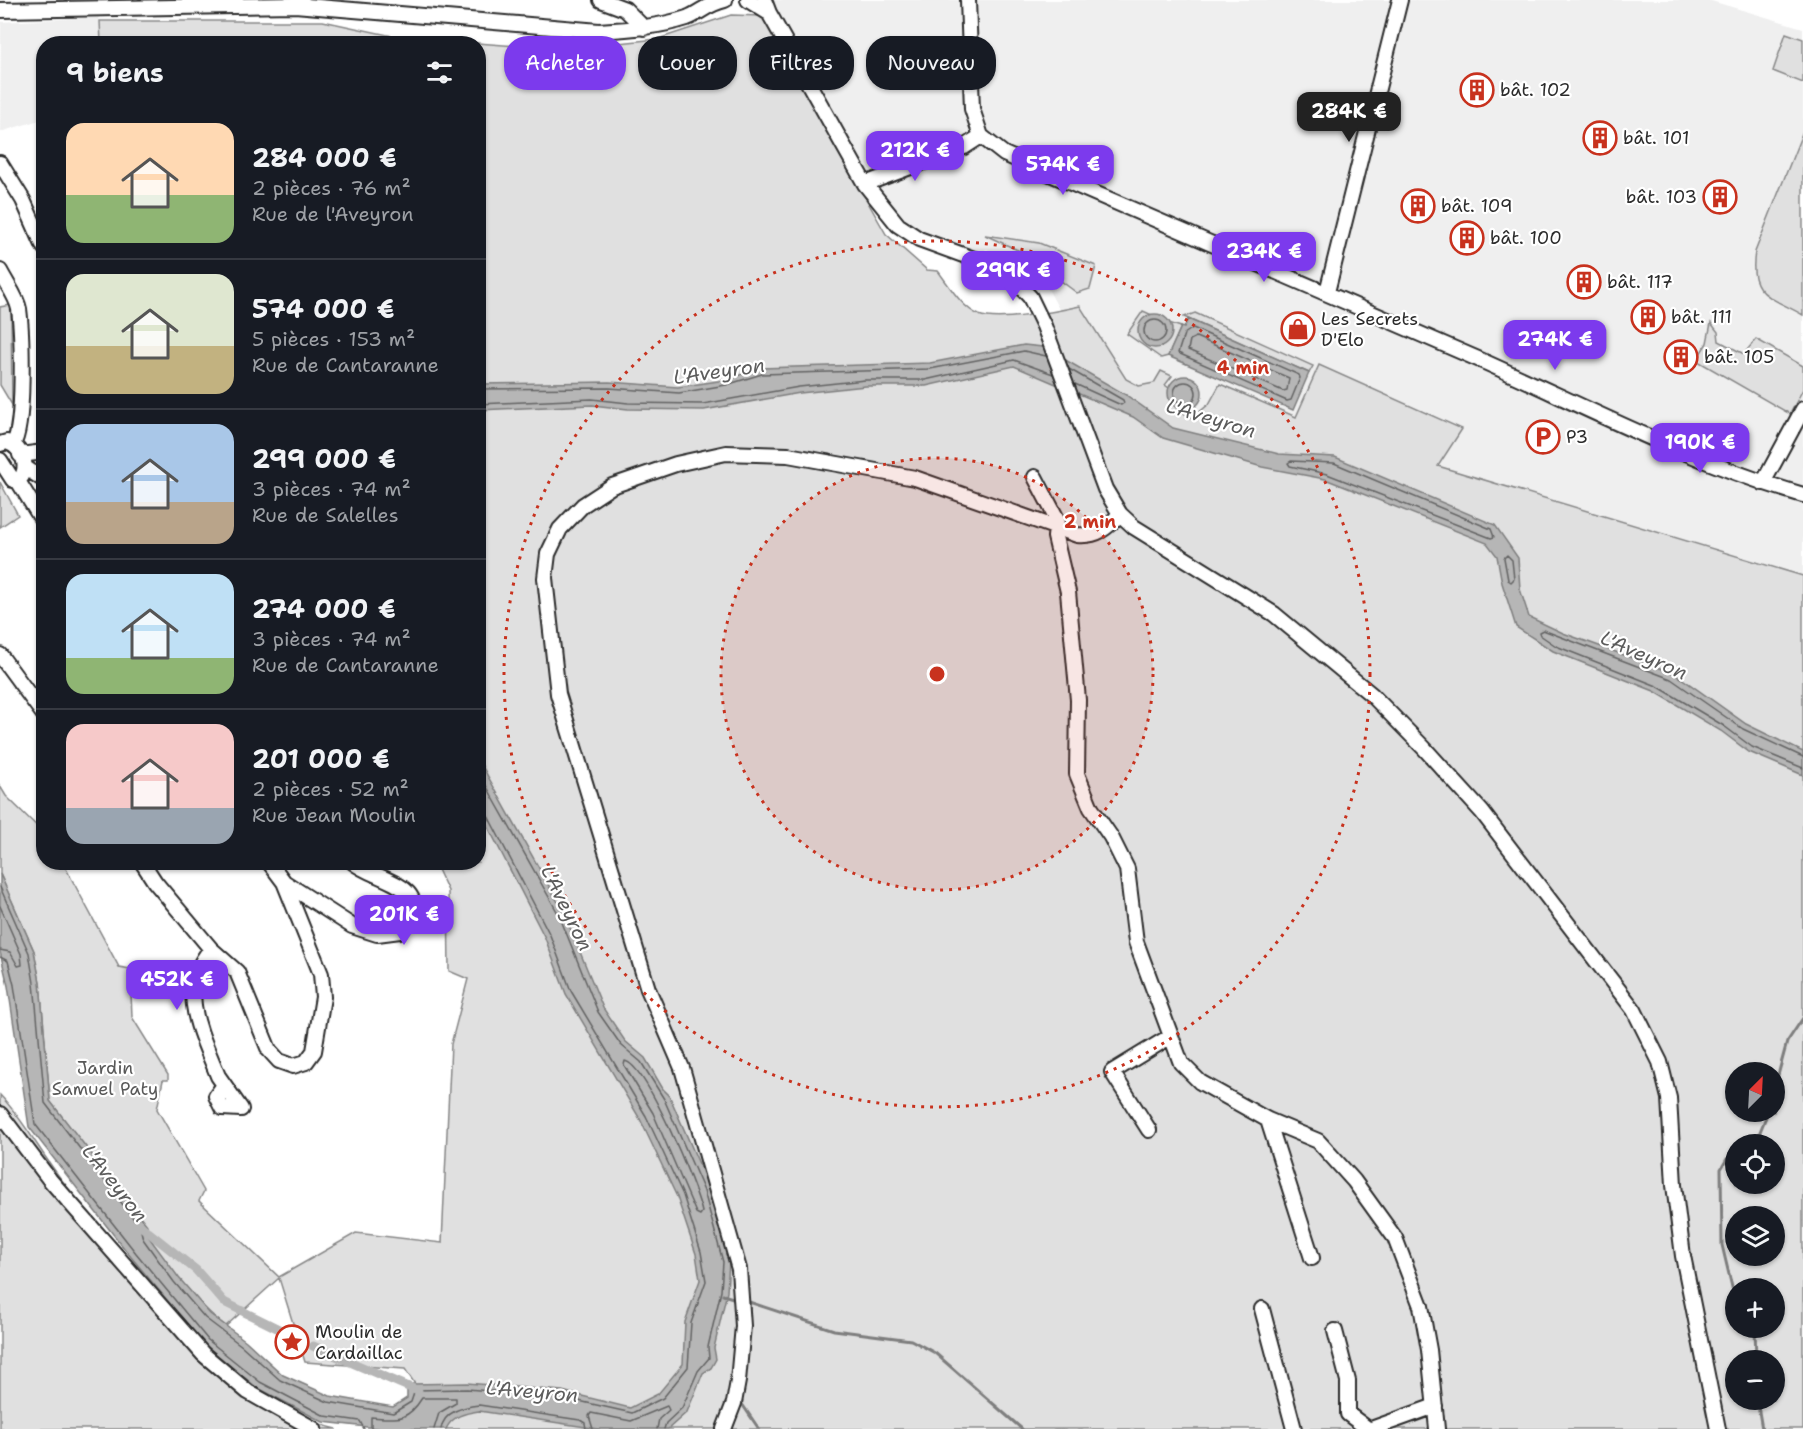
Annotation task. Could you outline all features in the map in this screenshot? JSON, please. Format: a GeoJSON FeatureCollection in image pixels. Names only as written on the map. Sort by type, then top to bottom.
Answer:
{"type":"FeatureCollection","features":[{"type":"Feature","properties":{"kind":"street"},"geometry":{"type":"LineString","coordinates":[[601,0],[625,9],[644,28]]}},
{"type":"Feature","properties":{"kind":"street"},"geometry":{"type":"LineString","coordinates":[[668,21],[690,7],[696,0]]}},
{"type":"Feature","properties":{"kind":"street"},"geometry":{"type":"LineString","coordinates":[[0,17],[65,7],[107,9],[295,5],[599,31],[644,28],[688,17],[708,4],[724,0]]}},
{"type":"Feature","properties":{"kind":"street"},"geometry":{"type":"LineString","coordinates":[[737,0],[742,0]]}},
{"type":"Feature","properties":{"kind":"street"},"geometry":{"type":"LineString","coordinates":[[748,0],[767,7],[866,184],[898,225],[919,239],[985,263],[1010,276],[1030,297],[1044,326],[1105,489],[1120,514],[1147,536],[1274,614],[1372,695],[1482,812],[1634,1010],[1660,1062],[1669,1098],[1674,1185],[1683,1256],[1718,1429]]}},
{"type":"Feature","properties":{"kind":"street"},"geometry":{"type":"LineString","coordinates":[[968,0],[972,109],[981,136],[1004,154],[1327,292],[1523,379],[1590,404],[1600,414]]}},
{"type":"Feature","properties":{"kind":"street"},"geometry":{"type":"LineString","coordinates":[[1327,292],[1400,0]]}},
{"type":"Feature","properties":{"kind":"street"},"geometry":{"type":"LineString","coordinates":[[0,10],[30,12]]}},
{"type":"Feature","properties":{"kind":"street"},"geometry":{"type":"LineString","coordinates":[[866,184],[954,151],[981,136]]}},
{"type":"Feature","properties":{"kind":"street"},"geometry":{"type":"LineString","coordinates":[[0,163],[23,200],[36,229]]}},
{"type":"Feature","properties":{"kind":"street"},"geometry":{"type":"LineString","coordinates":[[0,271],[19,307],[21,400],[15,453],[25,475],[18,480]]}},
{"type":"Feature","properties":{"kind":"street"},"geometry":{"type":"LineString","coordinates":[[1523,379],[1549,394],[1763,483],[1803,495]]}},
{"type":"Feature","properties":{"kind":"street"},"geometry":{"type":"LineString","coordinates":[[1763,483],[1803,409]]}},
{"type":"Feature","properties":{"kind":"street"},"geometry":{"type":"LineString","coordinates":[[15,453],[36,452]]}},
{"type":"Feature","properties":{"kind":"street"},"geometry":{"type":"LineString","coordinates":[[15,453],[36,473]]}},
{"type":"Feature","properties":{"kind":"street"},"geometry":{"type":"LineString","coordinates":[[723,1429],[734,1403],[738,1381],[743,1326],[739,1269],[682,1068],[648,989],[558,694],[545,578],[548,554],[560,529],[583,505],[612,486],[676,464],[726,453],[788,455],[915,478],[1077,535],[1096,534],[1105,529],[1120,514]]}},
{"type":"Feature","properties":{"kind":"street"},"geometry":{"type":"LineString","coordinates":[[0,460],[9,476],[18,480],[36,510]]}},
{"type":"Feature","properties":{"kind":"street"},"geometry":{"type":"LineString","coordinates":[[1035,477],[1053,509],[1057,528],[1054,537],[1068,592],[1078,700],[1077,774],[1091,808],[1111,837],[1127,869],[1137,942],[1181,1063],[1200,1082],[1268,1120],[1318,1141],[1354,1181],[1395,1238],[1421,1306],[1437,1429]]}},
{"type":"Feature","properties":{"kind":"street"},"geometry":{"type":"LineString","coordinates":[[0,655],[36,704]]}},
{"type":"Feature","properties":{"kind":"street"},"geometry":{"type":"LineString","coordinates":[[147,870],[154,882],[211,949],[237,972],[269,1050],[279,1061],[293,1066],[306,1062],[314,1051],[323,997],[321,974],[284,882],[275,870]]}},
{"type":"Feature","properties":{"kind":"street"},"geometry":{"type":"LineString","coordinates":[[284,882],[352,926],[377,934],[400,931],[409,921],[412,903],[407,890],[394,880],[366,870]]}},
{"type":"Feature","properties":{"kind":"street"},"geometry":{"type":"LineString","coordinates":[[211,949],[202,959],[196,973],[193,1012],[218,1076],[224,1085]]}},
{"type":"Feature","properties":{"kind":"street"},"geometry":{"type":"LineString","coordinates":[[1149,1130],[1112,1072],[1171,1036]]}},
{"type":"Feature","properties":{"kind":"street"},"geometry":{"type":"LineString","coordinates":[[0,1114],[50,1180],[203,1354],[248,1392],[314,1429]]}},
{"type":"Feature","properties":{"kind":"street"},"geometry":{"type":"LineString","coordinates":[[1268,1120],[1312,1258]]}},
{"type":"Feature","properties":{"kind":"street"},"geometry":{"type":"LineString","coordinates":[[1262,1309],[1294,1429]]}},
{"type":"Feature","properties":{"kind":"street"},"geometry":{"type":"LineString","coordinates":[[1335,1331],[1348,1381],[1348,1414],[1369,1429],[1435,1406]]}},
{"type":"Feature","properties":{"kind":"shaded area"},"geometry":{"type":"Polygon","coordinates":[[[756,0],[1708,0],[1803,28],[1803,576],[1438,466],[1462,429],[1319,365],[1296,417],[1220,384],[1209,404],[1193,418],[1126,379],[1080,307],[1060,311],[1043,280],[1017,260],[986,249],[982,255],[933,240],[903,223],[812,90],[854,90],[854,36],[776,36],[762,16],[756,0]]]}},
{"type":"Feature","properties":{"kind":"shaded area"},"geometry":{"type":"Polygon","coordinates":[[[99,17],[100,36],[36,36],[36,121],[0,132],[1,22],[99,17]]]}},
{"type":"Feature","properties":{"kind":"green space","name":"Jardin Samuel Paty"},"geometry":{"type":"Polygon","coordinates":[[[731,15],[762,16],[773,36],[749,36],[749,90],[804,90],[886,234],[927,270],[938,271],[961,301],[979,315],[1014,317],[1080,306],[1126,379],[1139,386],[1154,383],[1161,371],[1172,376],[1165,385],[1169,388],[1170,399],[1175,406],[1192,418],[1209,404],[1220,384],[1296,417],[1319,365],[1462,429],[1438,466],[1803,576],[1803,1429],[445,1429],[405,1369],[305,1362],[279,1278],[226,1326],[179,1280],[157,1250],[146,1225],[50,1101],[40,982],[34,951],[0,874],[0,786],[6,796],[36,825],[36,870],[67,870],[119,967],[130,969],[132,1017],[168,1075],[168,1080],[163,1080],[157,1109],[204,1191],[199,1201],[279,1277],[356,1233],[442,1243],[451,1044],[468,979],[449,971],[448,891],[438,870],[486,870],[486,44],[504,45],[504,90],[626,90],[626,42],[638,41],[638,90],[737,90],[737,36],[667,36],[731,15]]]}},
{"type":"Feature","properties":{"kind":"green space"},"geometry":{"type":"Polygon","coordinates":[[[100,21],[323,21],[392,36],[101,36],[100,21]]]}},
{"type":"Feature","properties":{"kind":"green space"},"geometry":{"type":"Polygon","coordinates":[[[1786,33],[1803,39],[1803,83],[1773,71],[1786,33]]]}},
{"type":"Feature","properties":{"kind":"green space"},"geometry":{"type":"Polygon","coordinates":[[[1803,131],[1803,315],[1764,293],[1758,286],[1754,267],[1755,252],[1803,131]]]}},
{"type":"Feature","properties":{"kind":"green space"},"geometry":{"type":"Polygon","coordinates":[[[985,235],[1039,243],[1096,266],[1090,289],[1077,293],[1022,252],[985,235]]]}},
{"type":"Feature","properties":{"kind":"green space"},"geometry":{"type":"Polygon","coordinates":[[[11,305],[12,405],[0,385],[0,307],[11,305]]]}},
{"type":"Feature","properties":{"kind":"green space"},"geometry":{"type":"Polygon","coordinates":[[[1143,311],[1152,315],[1148,316],[1181,327],[1168,356],[1161,358],[1127,334],[1143,311]]]}},
{"type":"Feature","properties":{"kind":"green space"},"geometry":{"type":"Polygon","coordinates":[[[1195,313],[1313,366],[1309,373],[1184,317],[1195,313]]]}},
{"type":"Feature","properties":{"kind":"green space"},"geometry":{"type":"Polygon","coordinates":[[[1711,323],[1718,332],[1719,341],[1744,354],[1756,339],[1803,366],[1803,389],[1790,414],[1696,360],[1707,343],[1711,323]]]}},
{"type":"Feature","properties":{"kind":"green space"},"geometry":{"type":"Polygon","coordinates":[[[0,482],[18,515],[0,527],[0,482]]]}},
{"type":"Feature","properties":{"kind":"green space"},"geometry":{"type":"Polygon","coordinates":[[[0,1095],[17,1115],[53,1169],[86,1212],[149,1287],[185,1325],[222,1361],[261,1391],[299,1415],[337,1429],[0,1429],[0,1095]]]}},
{"type":"Feature","properties":{"kind":"water"},"geometry":{"type":"Polygon","coordinates":[[[1155,314],[1167,319],[1172,331],[1167,343],[1155,348],[1143,343],[1138,331],[1143,319],[1155,314]]]}},
{"type":"Feature","properties":{"kind":"water"},"geometry":{"type":"Polygon","coordinates":[[[1188,319],[1309,373],[1293,410],[1168,356],[1181,327],[1184,328],[1188,319]]]}},
{"type":"Feature","properties":{"kind":"water"},"geometry":{"type":"Polygon","coordinates":[[[1024,345],[1043,347],[1126,395],[1173,428],[1279,454],[1335,457],[1495,525],[1518,558],[1520,589],[1529,617],[1563,633],[1674,673],[1746,724],[1803,752],[1803,775],[1749,752],[1721,731],[1654,691],[1553,651],[1516,627],[1502,583],[1497,556],[1487,543],[1325,479],[1262,467],[1163,438],[1133,417],[1014,366],[926,386],[866,386],[800,393],[704,410],[628,409],[592,405],[486,410],[486,384],[609,382],[678,387],[725,380],[760,368],[930,363],[1024,345]]]}},
{"type":"Feature","properties":{"kind":"water"},"geometry":{"type":"Polygon","coordinates":[[[1185,376],[1197,381],[1202,393],[1197,405],[1185,410],[1173,405],[1168,393],[1173,381],[1185,376]]]}},
{"type":"Feature","properties":{"kind":"water","name":"L'Aveyron"},"geometry":{"type":"Polygon","coordinates":[[[486,773],[564,913],[603,1008],[625,1041],[645,1058],[669,1095],[710,1189],[729,1261],[727,1292],[714,1348],[716,1359],[711,1368],[703,1373],[687,1412],[668,1429],[599,1429],[479,1411],[460,1416],[446,1429],[385,1429],[323,1422],[256,1387],[204,1344],[131,1257],[29,1127],[8,986],[0,952],[0,874],[34,951],[40,982],[50,1101],[147,1225],[148,1236],[179,1278],[210,1314],[246,1341],[283,1375],[330,1396],[393,1407],[407,1398],[407,1391],[412,1384],[467,1383],[562,1391],[630,1408],[658,1394],[683,1364],[685,1322],[700,1280],[696,1254],[677,1197],[640,1119],[566,994],[545,938],[486,823],[486,773]]]}},
{"type":"Feature","properties":{"kind":"waterway"},"geometry":{"type":"LineString","coordinates":[[1782,1062],[1787,1042],[1803,1018]]}},
{"type":"Feature","properties":{"kind":"waterway"},"geometry":{"type":"LineString","coordinates":[[1759,1134],[1764,1122]]}},
{"type":"Feature","properties":{"kind":"waterway"},"geometry":{"type":"LineString","coordinates":[[1725,1162],[1721,1169],[1722,1245],[1730,1278]]}},
{"type":"Feature","properties":{"kind":"waterway","name":"L'Aveyron"},"geometry":{"type":"LineString","coordinates":[[137,1223],[196,1270],[224,1302],[299,1339]]}},
{"type":"Feature","properties":{"kind":"waterway"},"geometry":{"type":"LineString","coordinates":[[723,1295],[733,1298]]}},
{"type":"Feature","properties":{"kind":"waterway"},"geometry":{"type":"LineString","coordinates":[[749,1314],[749,1302],[834,1330],[911,1340],[935,1353],[1022,1429]]}},
{"type":"Feature","properties":{"kind":"waterway"},"geometry":{"type":"LineString","coordinates":[[1755,1338],[1756,1350]]}},
{"type":"Feature","properties":{"kind":"waterway"},"geometry":{"type":"LineString","coordinates":[[313,1346],[418,1391]]}},
{"type":"Feature","properties":{"kind":"waterway"},"geometry":{"type":"LineString","coordinates":[[740,1401],[759,1429]]}},
{"type":"Feature","properties":{"kind":"waterway"},"geometry":{"type":"LineString","coordinates":[[1759,1410],[1762,1429]]}},
{"type":"Feature","properties":{"kind":"place","name":"bât. 102"},"geometry":{"type":"Point","coordinates":[1477,90]}},
{"type":"Feature","properties":{"kind":"place","name":"bât. 101"},"geometry":{"type":"Point","coordinates":[1600,138]}},
{"type":"Feature","properties":{"kind":"place","name":"bât. 103"},"geometry":{"type":"Point","coordinates":[1720,197]}},
{"type":"Feature","properties":{"kind":"place","name":"bât. 109"},"geometry":{"type":"Point","coordinates":[1418,206]}},
{"type":"Feature","properties":{"kind":"place","name":"bât. 100"},"geometry":{"type":"Point","coordinates":[1467,238]}},
{"type":"Feature","properties":{"kind":"place","name":"bât. 117"},"geometry":{"type":"Point","coordinates":[1584,282]}},
{"type":"Feature","properties":{"kind":"place","name":"bât. 111"},"geometry":{"type":"Point","coordinates":[1648,317]}},
{"type":"Feature","properties":{"kind":"place","name":"Les Secrets D'Elo"},"geometry":{"type":"Point","coordinates":[1298,329]}},
{"type":"Feature","properties":{"kind":"place","name":"bât. 105"},"geometry":{"type":"Point","coordinates":[1681,357]}},
{"type":"Feature","properties":{"kind":"place","name":"P3"},"geometry":{"type":"Point","coordinates":[1543,437]}},
{"type":"Feature","properties":{"kind":"place","name":"Moulin de Cardaillac"},"geometry":{"type":"Point","coordinates":[292,1342]}}]}
